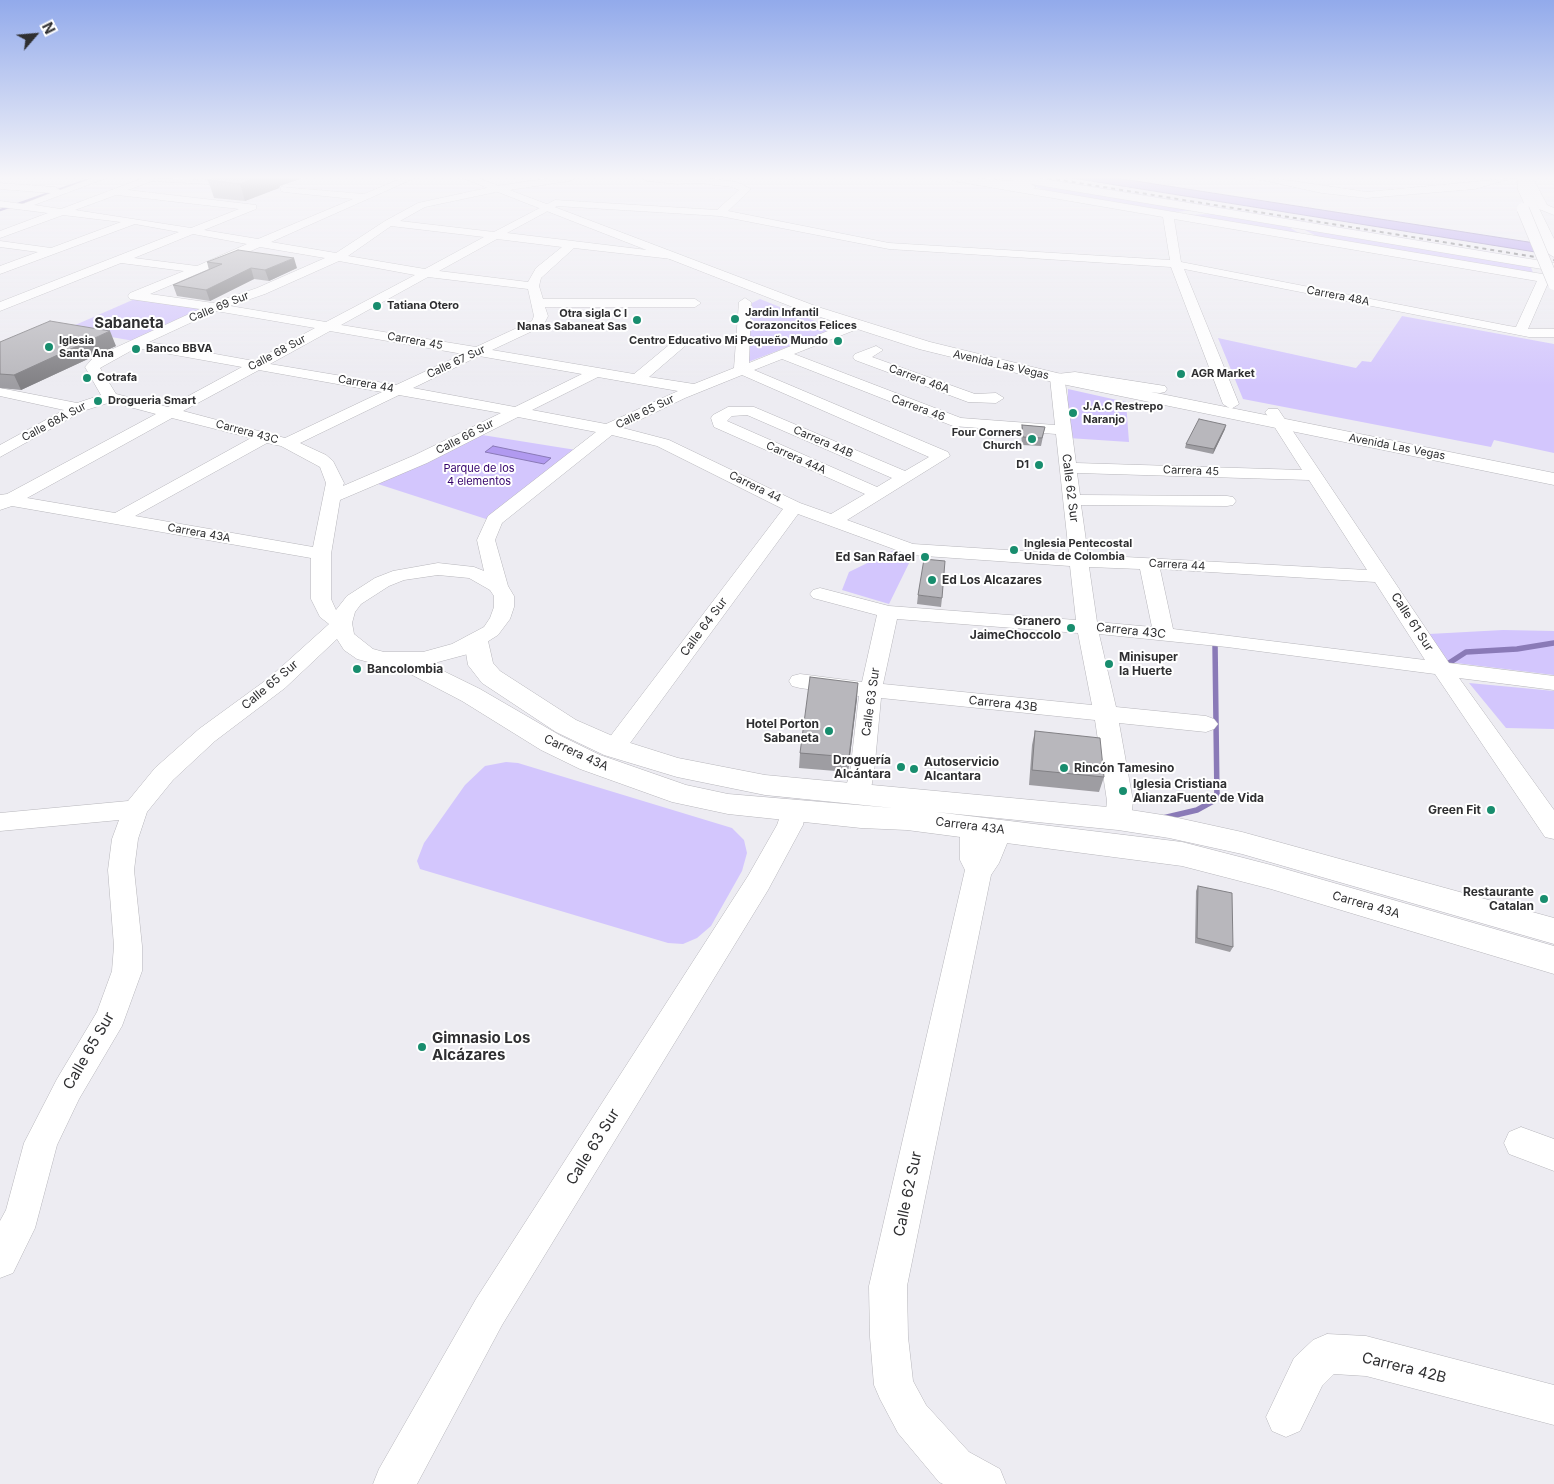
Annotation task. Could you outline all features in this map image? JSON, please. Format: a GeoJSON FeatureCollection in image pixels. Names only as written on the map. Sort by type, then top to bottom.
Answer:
{"type":"FeatureCollection","features":[{"type":"Feature","properties":{"kind":"main road","name":"Avenida Las Vegas"},"geometry":{"type":"LineString","coordinates":[[650,247],[855,325],[952,354],[1057,378],[1554,467]]}},
{"type":"Feature","properties":{"kind":"main road","name":"Avenida Las Vegas"},"geometry":{"type":"LineString","coordinates":[[666,247],[889,325],[999,355],[1231,404],[1277,418],[1554,479]]}},
{"type":"Feature","properties":{"kind":"main road"},"geometry":{"type":"LineString","coordinates":[[1439,247],[1554,266]]}},
{"type":"Feature","properties":{"kind":"main road"},"geometry":{"type":"LineString","coordinates":[[1541,247],[1551,281]]}},
{"type":"Feature","properties":{"kind":"main road","name":"Carrera 43A"},"geometry":{"type":"LineString","coordinates":[[476,641],[481,665],[491,677],[566,726],[614,748],[677,768],[765,785],[1126,820],[1169,827],[1242,843],[1554,931]]}},
{"type":"Feature","properties":{"kind":"main road","name":"Carrera 43A"},"geometry":{"type":"LineString","coordinates":[[404,660],[471,695],[551,743],[615,772],[682,795],[728,804],[793,811],[908,819],[1134,846],[1219,862],[1554,960]]}},
{"type":"Feature","properties":{"kind":"street"},"geometry":{"type":"LineString","coordinates":[[25,247],[198,270],[249,247]]}},
{"type":"Feature","properties":{"kind":"street"},"geometry":{"type":"LineString","coordinates":[[0,270],[63,247]]}},
{"type":"Feature","properties":{"kind":"street"},"geometry":{"type":"LineString","coordinates":[[0,307],[151,247]]}},
{"type":"Feature","properties":{"kind":"street"},"geometry":{"type":"LineString","coordinates":[[287,247],[337,255],[426,273],[533,286],[540,270],[568,247]]}},
{"type":"Feature","properties":{"kind":"street","name":"Calle 69 Sur"},"geometry":{"type":"LineString","coordinates":[[110,397],[92,369],[93,365],[214,307],[261,291],[337,255],[349,247]]}},
{"type":"Feature","properties":{"kind":"street","name":"Calle 68 Sur"},"geometry":{"type":"LineString","coordinates":[[3,501],[473,247]]}},
{"type":"Feature","properties":{"kind":"street"},"geometry":{"type":"LineString","coordinates":[[599,247],[672,256]]}},
{"type":"Feature","properties":{"kind":"street","name":"Carrera 48A"},"geometry":{"type":"LineString","coordinates":[[909,247],[1176,264],[1520,332],[1554,333]]}},
{"type":"Feature","properties":{"kind":"street"},"geometry":{"type":"LineString","coordinates":[[1173,247],[1176,264],[1231,404]]}},
{"type":"Feature","properties":{"kind":"street"},"geometry":{"type":"LineString","coordinates":[[1357,247],[1551,281],[1520,332]]}},
{"type":"Feature","properties":{"kind":"street","name":"Carrera 45"},"geometry":{"type":"LineString","coordinates":[[198,270],[134,296],[214,307],[695,388]]}},
{"type":"Feature","properties":{"kind":"street","name":"Calle 67 Sur"},"geometry":{"type":"LineString","coordinates":[[287,443],[538,323],[541,320],[533,286]]}},
{"type":"Feature","properties":{"kind":"street"},"geometry":{"type":"LineString","coordinates":[[10,289],[37,292]]}},
{"type":"Feature","properties":{"kind":"street"},"geometry":{"type":"LineString","coordinates":[[745,302],[741,370],[942,456],[876,493],[831,522]]}},
{"type":"Feature","properties":{"kind":"street"},"geometry":{"type":"LineString","coordinates":[[538,303],[695,304]]}},
{"type":"Feature","properties":{"kind":"street","name":"Calle 65 Sur"},"geometry":{"type":"LineString","coordinates":[[342,623],[344,635],[352,645],[365,654],[383,659],[404,660],[442,655],[476,641],[500,619],[504,607],[504,596],[498,586],[486,540],[494,520],[618,423],[695,388],[855,325]]}},
{"type":"Feature","properties":{"kind":"street"},"geometry":{"type":"LineString","coordinates":[[637,379],[680,343]]}},
{"type":"Feature","properties":{"kind":"street","name":"Carrera 44"},"geometry":{"type":"LineString","coordinates":[[134,344],[514,412],[610,430],[663,443],[831,522],[910,549],[1080,561],[1149,563],[1382,577]]}},
{"type":"Feature","properties":{"kind":"street","name":"Carrera 46A"},"geometry":{"type":"LineString","coordinates":[[876,350],[860,357],[973,399],[996,398]]}},
{"type":"Feature","properties":{"kind":"street","name":"Carrera 46"},"geometry":{"type":"LineString","coordinates":[[781,354],[882,395],[960,423],[1063,430]]}},
{"type":"Feature","properties":{"kind":"street","name":"Calle 66 Sur"},"geometry":{"type":"LineString","coordinates":[[332,498],[354,486],[421,460],[597,372]]}},
{"type":"Feature","properties":{"kind":"street"},"geometry":{"type":"LineString","coordinates":[[1057,378],[1075,376],[1134,387],[1160,389]]}},
{"type":"Feature","properties":{"kind":"street","name":"Calle 62 Sur"},"geometry":{"type":"LineString","coordinates":[[1057,378],[1087,627],[1106,715],[1120,801],[1126,820]]}},
{"type":"Feature","properties":{"kind":"street"},"geometry":{"type":"LineString","coordinates":[[882,395],[918,379]]}},
{"type":"Feature","properties":{"kind":"street"},"geometry":{"type":"LineString","coordinates":[[3,395],[78,408]]}},
{"type":"Feature","properties":{"kind":"street","name":"Calle 68A Sur"},"geometry":{"type":"LineString","coordinates":[[0,452],[78,408],[110,397]]}},
{"type":"Feature","properties":{"kind":"street","name":"Carrera 43C"},"geometry":{"type":"LineString","coordinates":[[110,397],[287,443],[320,458],[328,465],[335,483],[321,554]]}},
{"type":"Feature","properties":{"kind":"street","name":"Carrera 44B"},"geometry":{"type":"LineString","coordinates":[[718,421],[723,414],[749,410],[904,477]]}},
{"type":"Feature","properties":{"kind":"street","name":"Calle 61 Sur"},"geometry":{"type":"LineString","coordinates":[[1277,418],[1442,668],[1554,830]]}},
{"type":"Feature","properties":{"kind":"street","name":"Carrera 44A"},"geometry":{"type":"LineString","coordinates":[[718,421],[720,424],[876,493]]}},
{"type":"Feature","properties":{"kind":"street"},"geometry":{"type":"LineString","coordinates":[[117,519],[265,437]]}},
{"type":"Feature","properties":{"kind":"street"},"geometry":{"type":"LineString","coordinates":[[823,470],[851,454]]}},
{"type":"Feature","properties":{"kind":"street","name":"Carrera 45"},"geometry":{"type":"LineString","coordinates":[[1068,468],[1314,475]]}},
{"type":"Feature","properties":{"kind":"street"},"geometry":{"type":"LineString","coordinates":[[1072,500],[1228,502]]}},
{"type":"Feature","properties":{"kind":"street","name":"Carrera 43A"},"geometry":{"type":"LineString","coordinates":[[3,501],[321,554]]}},
{"type":"Feature","properties":{"kind":"street","name":"Calle 64 Sur"},"geometry":{"type":"LineString","coordinates":[[614,748],[794,506]]}},
{"type":"Feature","properties":{"kind":"street"},"geometry":{"type":"LineString","coordinates":[[321,554],[321,599],[327,613],[342,623],[345,612],[354,600],[366,590],[400,575],[429,570],[457,569],[487,578],[498,586]]}},
{"type":"Feature","properties":{"kind":"street"},"geometry":{"type":"LineString","coordinates":[[1149,563],[1164,635]]}},
{"type":"Feature","properties":{"kind":"street","name":"Carrera 43C"},"geometry":{"type":"LineString","coordinates":[[820,594],[888,612],[1087,627],[1442,668]]}},
{"type":"Feature","properties":{"kind":"street","name":"Calle 63 Sur"},"geometry":{"type":"LineString","coordinates":[[857,794],[862,773],[871,690],[888,612]]}},
{"type":"Feature","properties":{"kind":"street","name":"Calle 65 Sur"},"geometry":{"type":"LineString","coordinates":[[0,1260],[8,1230],[41,1143],[68,1089],[111,1017],[127,971],[128,946],[120,870],[125,840],[135,810],[164,774],[207,735],[277,683],[342,623]]}},
{"type":"Feature","properties":{"kind":"street"},"geometry":{"type":"LineString","coordinates":[[1442,668],[1554,683]]}},
{"type":"Feature","properties":{"kind":"street","name":"Carrera 43B"},"geometry":{"type":"LineString","coordinates":[[800,681],[1106,715],[1206,724]]}},
{"type":"Feature","properties":{"kind":"street"},"geometry":{"type":"LineString","coordinates":[[0,822],[135,810]]}},
{"type":"Feature","properties":{"kind":"street","name":"Calle 63 Sur"},"geometry":{"type":"LineString","coordinates":[[394,1484],[489,1312],[758,883],[790,825],[793,811]]}},
{"type":"Feature","properties":{"kind":"street","name":"Calle 62 Sur"},"geometry":{"type":"LineString","coordinates":[[985,828],[996,842],[986,863],[978,870],[888,1286],[889,1337],[894,1385],[912,1419],[954,1467],[985,1484]]}},
{"type":"Feature","properties":{"kind":"street"},"geometry":{"type":"LineString","coordinates":[[1521,1143],[1554,1155]]}},
{"type":"Feature","properties":{"kind":"street","name":"Carrera 42B"},"geometry":{"type":"LineString","coordinates":[[1286,1417],[1308,1372],[1327,1354],[1366,1356],[1554,1405]]}},
{"type":"Feature","properties":{"kind":"green space"},"geometry":{"type":"Polygon","coordinates":[[[1368,247],[1422,247],[1530,265],[1534,275],[1368,247]]]}},
{"type":"Feature","properties":{"kind":"green space"},"geometry":{"type":"Polygon","coordinates":[[[1449,247],[1461,247],[1526,258],[1526,260],[1449,247]]]}},
{"type":"Feature","properties":{"kind":"green space"},"geometry":{"type":"Polygon","coordinates":[[[137,298],[203,308],[134,341],[66,329],[137,298]]]}},
{"type":"Feature","properties":{"kind":"green space"},"geometry":{"type":"Polygon","coordinates":[[[760,299],[835,329],[748,362],[752,303],[760,299]]]}},
{"type":"Feature","properties":{"kind":"green space"},"geometry":{"type":"Polygon","coordinates":[[[1402,316],[1554,344],[1554,453],[1494,440],[1491,447],[1243,399],[1218,338],[1356,368],[1362,361],[1371,362],[1402,316]]]}},
{"type":"Feature","properties":{"kind":"green space"},"geometry":{"type":"Polygon","coordinates":[[[1068,389],[1126,402],[1129,442],[1068,438],[1068,389]]]}},
{"type":"Feature","properties":{"kind":"green space","name":"Parque de los 4 elementos"},"geometry":{"type":"Polygon","coordinates":[[[476,434],[576,450],[486,519],[378,484],[476,434]]]}},
{"type":"Feature","properties":{"kind":"green space"},"geometry":{"type":"Polygon","coordinates":[[[894,550],[913,555],[889,604],[842,590],[849,572],[894,550]]]}},
{"type":"Feature","properties":{"kind":"green space"},"geometry":{"type":"Polygon","coordinates":[[[1503,630],[1554,631],[1554,675],[1448,662],[1429,634],[1503,630]]]}},
{"type":"Feature","properties":{"kind":"green space"},"geometry":{"type":"Polygon","coordinates":[[[1469,683],[1554,691],[1554,729],[1506,728],[1469,683]]]}},
{"type":"Feature","properties":{"kind":"green space"},"geometry":{"type":"Polygon","coordinates":[[[506,762],[518,763],[732,828],[744,840],[747,853],[742,871],[711,926],[697,938],[683,944],[668,943],[420,869],[417,861],[424,843],[465,785],[485,766],[506,762]]]}},
{"type":"Feature","properties":{"kind":"shaded area"},"geometry":{"type":"Polygon","coordinates":[[[1506,247],[1554,247],[1554,255],[1506,247]]]}},
{"type":"Feature","properties":{"kind":"shaded area"},"geometry":{"type":"Polygon","coordinates":[[[493,446],[551,458],[544,464],[485,452],[493,446]]]}},
{"type":"Feature","properties":{"kind":"building"},"geometry":{"type":"Polygon","coordinates":[[[238,250],[294,258],[265,270],[251,268],[206,290],[173,285],[222,264],[207,262],[238,250]]]}},
{"type":"Feature","properties":{"kind":"building"},"geometry":{"type":"Polygon","coordinates":[[[50,321],[110,331],[14,375],[0,374],[0,342],[50,321]]]}},
{"type":"Feature","properties":{"kind":"building"},"geometry":{"type":"Polygon","coordinates":[[[1199,419],[1226,425],[1214,449],[1186,444],[1199,419]]]}},
{"type":"Feature","properties":{"kind":"building"},"geometry":{"type":"Polygon","coordinates":[[[1022,425],[1045,427],[1042,438],[1023,437],[1022,425]]]}},
{"type":"Feature","properties":{"kind":"building"},"geometry":{"type":"Polygon","coordinates":[[[924,559],[945,561],[942,598],[918,595],[924,559]]]}},
{"type":"Feature","properties":{"kind":"building","name":"Hotel Porton Sabaneta"},"geometry":{"type":"Polygon","coordinates":[[[810,677],[858,683],[849,757],[800,753],[810,677]]]}},
{"type":"Feature","properties":{"kind":"building"},"geometry":{"type":"Polygon","coordinates":[[[1035,731],[1100,738],[1104,777],[1032,770],[1035,731]]]}},
{"type":"Feature","properties":{"kind":"building"},"geometry":{"type":"Polygon","coordinates":[[[1198,886],[1232,893],[1233,947],[1197,938],[1198,886]]]}},
{"type":"Feature","properties":{"kind":"waterway"},"geometry":{"type":"LineString","coordinates":[[1449,663],[1466,652],[1517,649],[1554,643]]}},
{"type":"Feature","properties":{"kind":"waterway"},"geometry":{"type":"LineString","coordinates":[[1163,818],[1197,810],[1217,799],[1215,644]]}},
{"type":"Feature","properties":{"kind":"railway"},"geometry":{"type":"LineString","coordinates":[[1475,247],[1554,260]]}},
{"type":"Feature","properties":{"kind":"place","name":"Tatiana Otero"},"geometry":{"type":"Point","coordinates":[377,306]}},
{"type":"Feature","properties":{"kind":"place","name":"Jardin Infantil Corazoncitos Felices"},"geometry":{"type":"Point","coordinates":[735,319]}},
{"type":"Feature","properties":{"kind":"place","name":"Otra sigla C I Nanas Sabaneat Sas"},"geometry":{"type":"Point","coordinates":[637,320]}},
{"type":"Feature","properties":{"kind":"place","name":"Centro Educativo Mi Pequeño Mundo"},"geometry":{"type":"Point","coordinates":[838,341]}},
{"type":"Feature","properties":{"kind":"place","name":"Iglesia Santa Ana"},"geometry":{"type":"Point","coordinates":[49,347]}},
{"type":"Feature","properties":{"kind":"place","name":"Banco BBVA"},"geometry":{"type":"Point","coordinates":[136,349]}},
{"type":"Feature","properties":{"kind":"place","name":"AGR Market"},"geometry":{"type":"Point","coordinates":[1181,374]}},
{"type":"Feature","properties":{"kind":"place","name":"Cotrafa"},"geometry":{"type":"Point","coordinates":[87,378]}},
{"type":"Feature","properties":{"kind":"place","name":"Drogueria Smart"},"geometry":{"type":"Point","coordinates":[98,401]}},
{"type":"Feature","properties":{"kind":"place","name":"J.A.C Restrepo Naranjo"},"geometry":{"type":"Point","coordinates":[1073,413]}},
{"type":"Feature","properties":{"kind":"place","name":"Four Corners Church"},"geometry":{"type":"Point","coordinates":[1032,439]}},
{"type":"Feature","properties":{"kind":"place","name":"D1"},"geometry":{"type":"Point","coordinates":[1039,465]}},
{"type":"Feature","properties":{"kind":"place","name":"Inglesia Pentecostal Unida de Colombia"},"geometry":{"type":"Point","coordinates":[1014,550]}},
{"type":"Feature","properties":{"kind":"place","name":"Ed San Rafael"},"geometry":{"type":"Point","coordinates":[925,557]}},
{"type":"Feature","properties":{"kind":"place","name":"Ed Los Alcazares"},"geometry":{"type":"Point","coordinates":[932,580]}},
{"type":"Feature","properties":{"kind":"place","name":"Granero JaimeChoccolo"},"geometry":{"type":"Point","coordinates":[1071,628]}},
{"type":"Feature","properties":{"kind":"place","name":"Minisuper la Huerte"},"geometry":{"type":"Point","coordinates":[1109,664]}},
{"type":"Feature","properties":{"kind":"place","name":"Bancolombia"},"geometry":{"type":"Point","coordinates":[357,669]}},
{"type":"Feature","properties":{"kind":"place","name":"Hotel Porton Sabaneta"},"geometry":{"type":"Point","coordinates":[829,731]}},
{"type":"Feature","properties":{"kind":"place","name":"Droguería Alcántara"},"geometry":{"type":"Point","coordinates":[901,767]}},
{"type":"Feature","properties":{"kind":"place","name":"Rincón Tamesino"},"geometry":{"type":"Point","coordinates":[1064,768]}},
{"type":"Feature","properties":{"kind":"place","name":"Autoservicio Alcantara"},"geometry":{"type":"Point","coordinates":[914,769]}},
{"type":"Feature","properties":{"kind":"place","name":"Iglesia Cristiana AlianzaFuente de Vida"},"geometry":{"type":"Point","coordinates":[1123,791]}},
{"type":"Feature","properties":{"kind":"place","name":"Green Fit"},"geometry":{"type":"Point","coordinates":[1491,810]}},
{"type":"Feature","properties":{"kind":"place","name":"Restaurante Catalan"},"geometry":{"type":"Point","coordinates":[1544,899]}},
{"type":"Feature","properties":{"kind":"place","name":"Gimnasio Los Alcázares"},"geometry":{"type":"Point","coordinates":[422,1047]}},
{"type":"Feature","properties":{"kind":"district","name":"Sabaneta"},"geometry":{"type":"Point","coordinates":[129,323]}}]}
